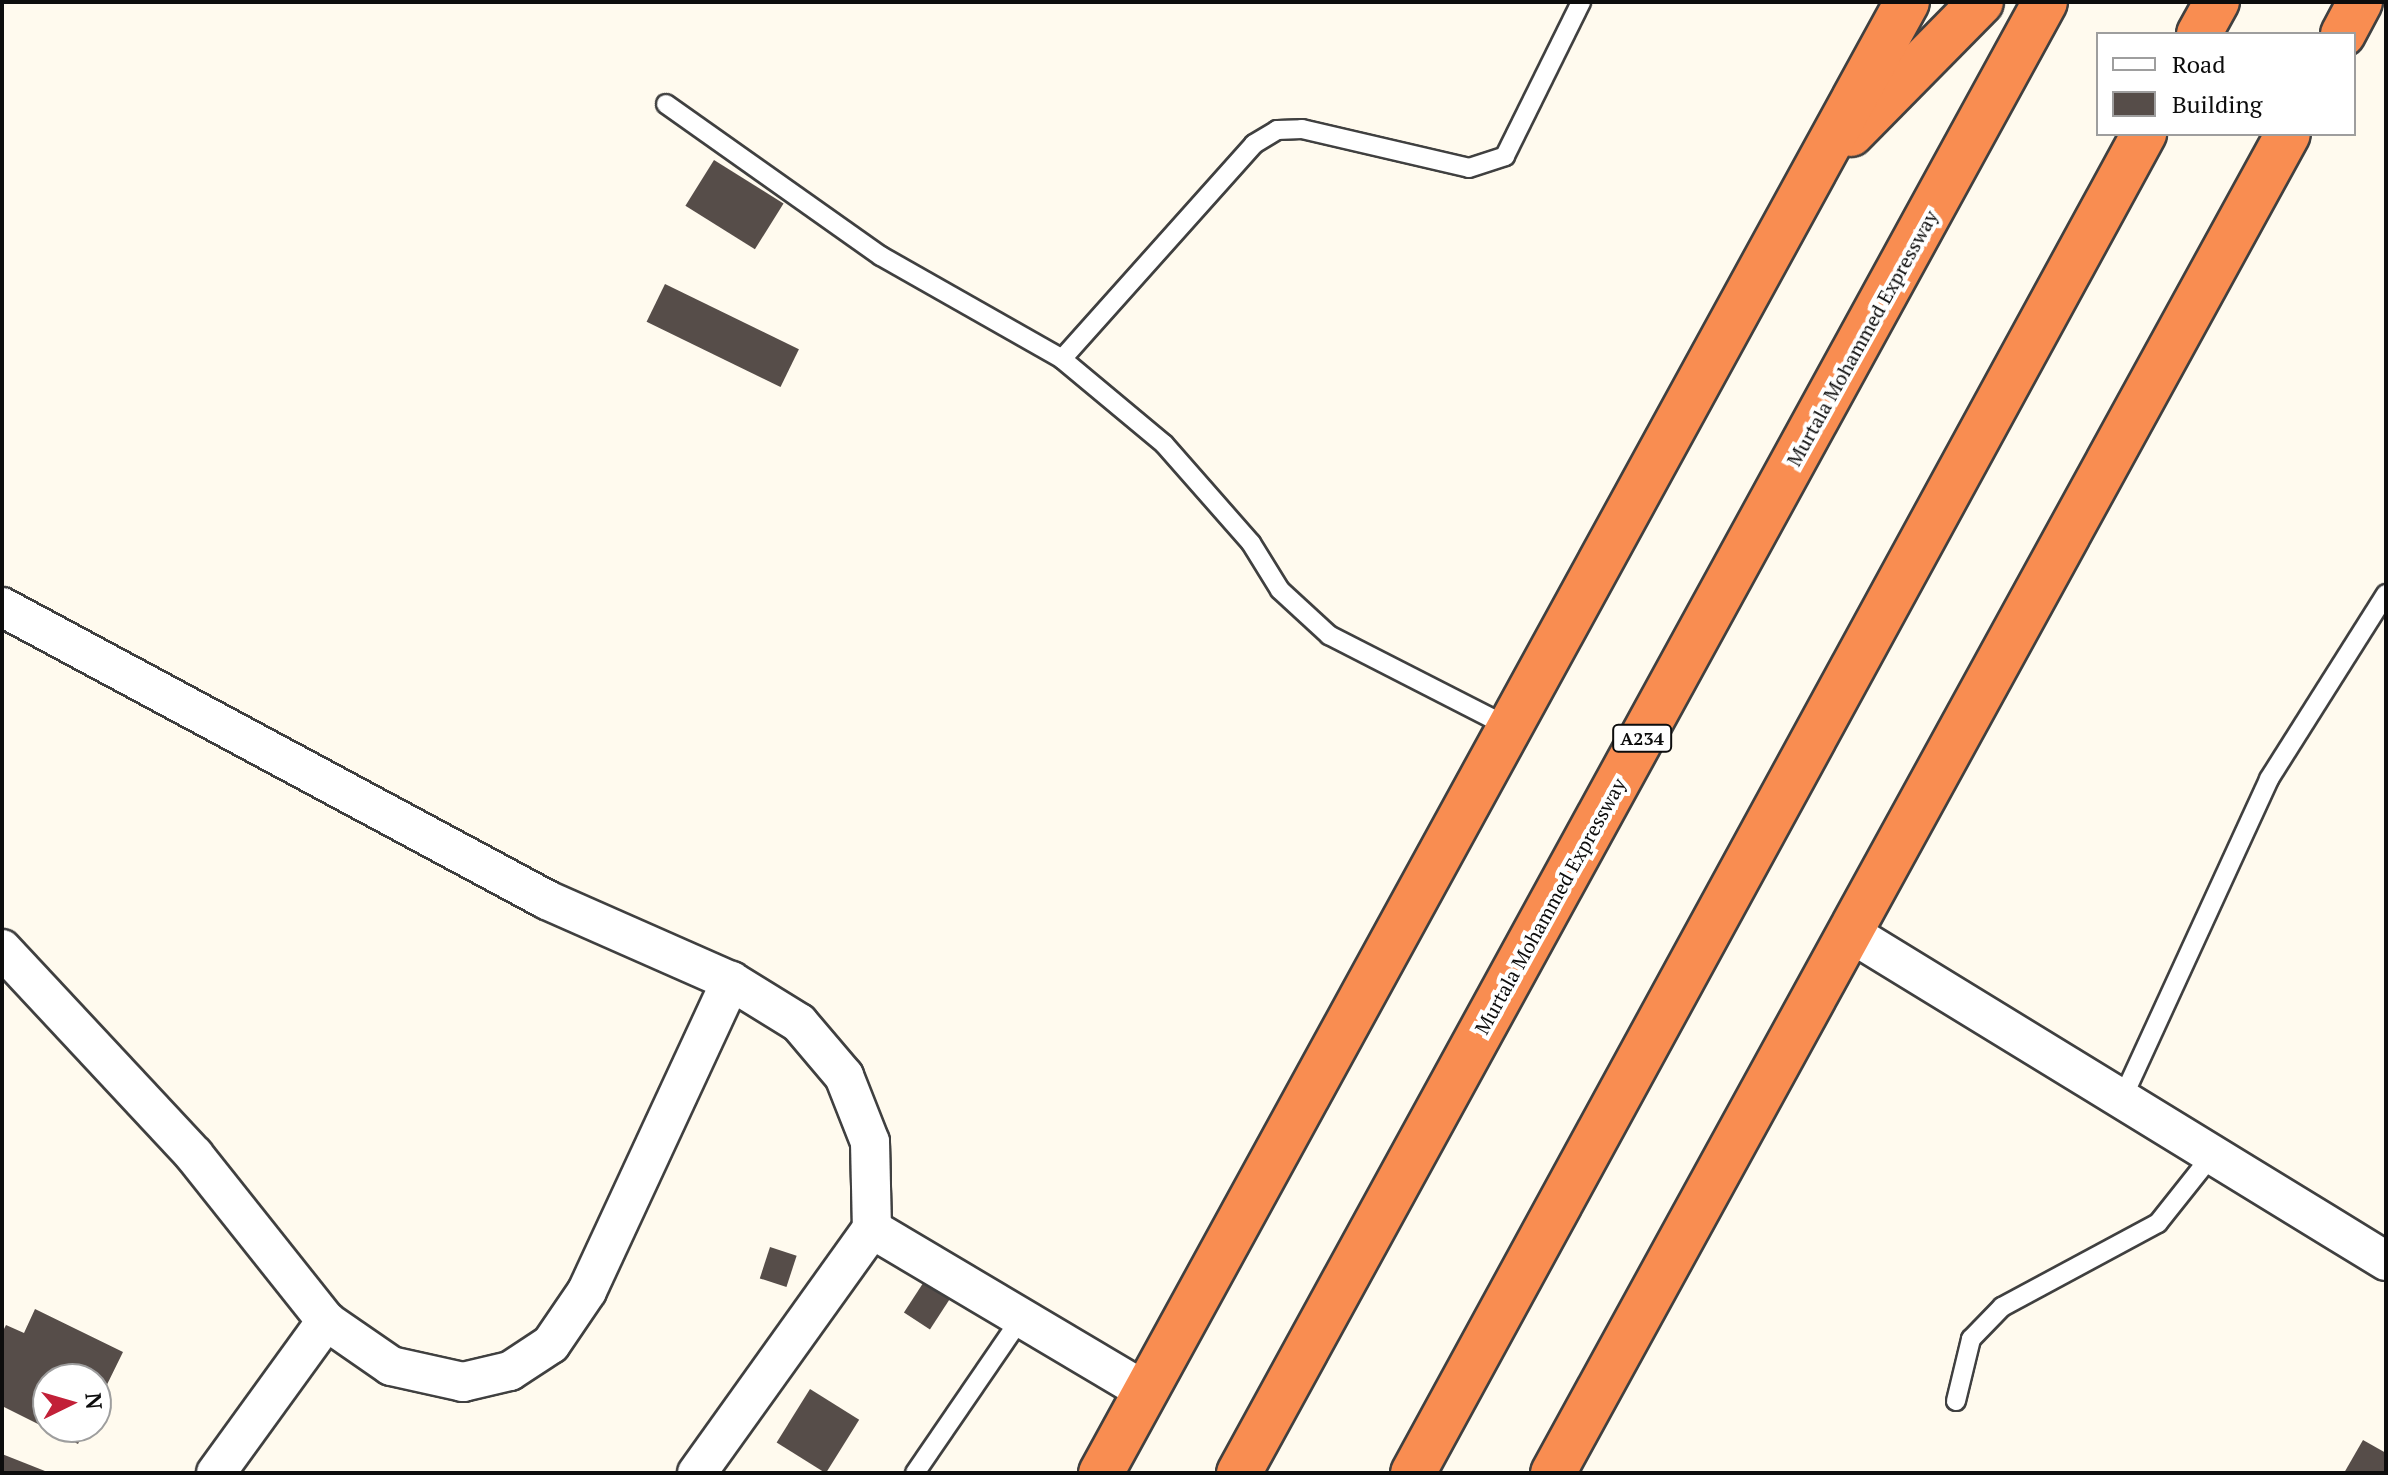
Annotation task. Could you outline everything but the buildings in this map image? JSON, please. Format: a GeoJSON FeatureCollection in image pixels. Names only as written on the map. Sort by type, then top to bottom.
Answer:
{"type":"FeatureCollection","features":[{"type":"Feature","properties":{"kind":"highway"},"geometry":{"type":"LineString","coordinates":[[1101,1473],[1907,2]]}},
{"type":"Feature","properties":{"kind":"highway"},"geometry":{"type":"LineString","coordinates":[[1811,174],[1981,2]]}},
{"type":"Feature","properties":{"kind":"highway","name":"Murtala Mohammed Expressway"},"geometry":{"type":"LineString","coordinates":[[1239,1473],[2045,2]]}},
{"type":"Feature","properties":{"kind":"highway"},"geometry":{"type":"LineString","coordinates":[[2200,32],[2217,2]]}},
{"type":"Feature","properties":{"kind":"highway"},"geometry":{"type":"LineString","coordinates":[[2344,32],[2360,2]]}},
{"type":"Feature","properties":{"kind":"highway"},"geometry":{"type":"LineString","coordinates":[[1413,1473],[2143,136]]}},
{"type":"Feature","properties":{"kind":"highway"},"geometry":{"type":"LineString","coordinates":[[1553,1473],[2287,136]]}},
{"type":"Feature","properties":{"kind":"street"},"geometry":{"type":"LineString","coordinates":[[2,607],[547,900],[731,981],[799,1023],[844,1076],[870,1142],[872,1229],[697,1473]]}},
{"type":"Feature","properties":{"kind":"street"},"geometry":{"type":"LineString","coordinates":[[1849,932],[2386,1261]]}},
{"type":"Feature","properties":{"kind":"street"},"geometry":{"type":"LineString","coordinates":[[2,949],[194,1155],[326,1321],[391,1366],[463,1382],[510,1371],[551,1344],[587,1291],[731,981]]}},
{"type":"Feature","properties":{"kind":"street"},"geometry":{"type":"LineString","coordinates":[[872,1229],[1146,1392]]}},
{"type":"Feature","properties":{"kind":"street"},"geometry":{"type":"LineString","coordinates":[[216,1473],[326,1321]]}},
{"type":"Feature","properties":{"kind":"lane"},"geometry":{"type":"LineString","coordinates":[[1062,359],[1254,144],[1277,130],[1302,129],[1469,168],[1505,156],[1581,2]]}},
{"type":"Feature","properties":{"kind":"lane"},"geometry":{"type":"LineString","coordinates":[[666,104],[881,256],[1062,359],[1164,444],[1251,543],[1301,614],[1329,635],[1509,727]]}},
{"type":"Feature","properties":{"kind":"lane"},"geometry":{"type":"LineString","coordinates":[[2122,1099],[2269,779],[2386,594]]}},
{"type":"Feature","properties":{"kind":"lane"},"geometry":{"type":"LineString","coordinates":[[1956,1401],[1971,1339],[2002,1307],[2158,1223],[2212,1155]]}},
{"type":"Feature","properties":{"kind":"lane"},"geometry":{"type":"LineString","coordinates":[[915,1473],[1021,1318]]}}]}
